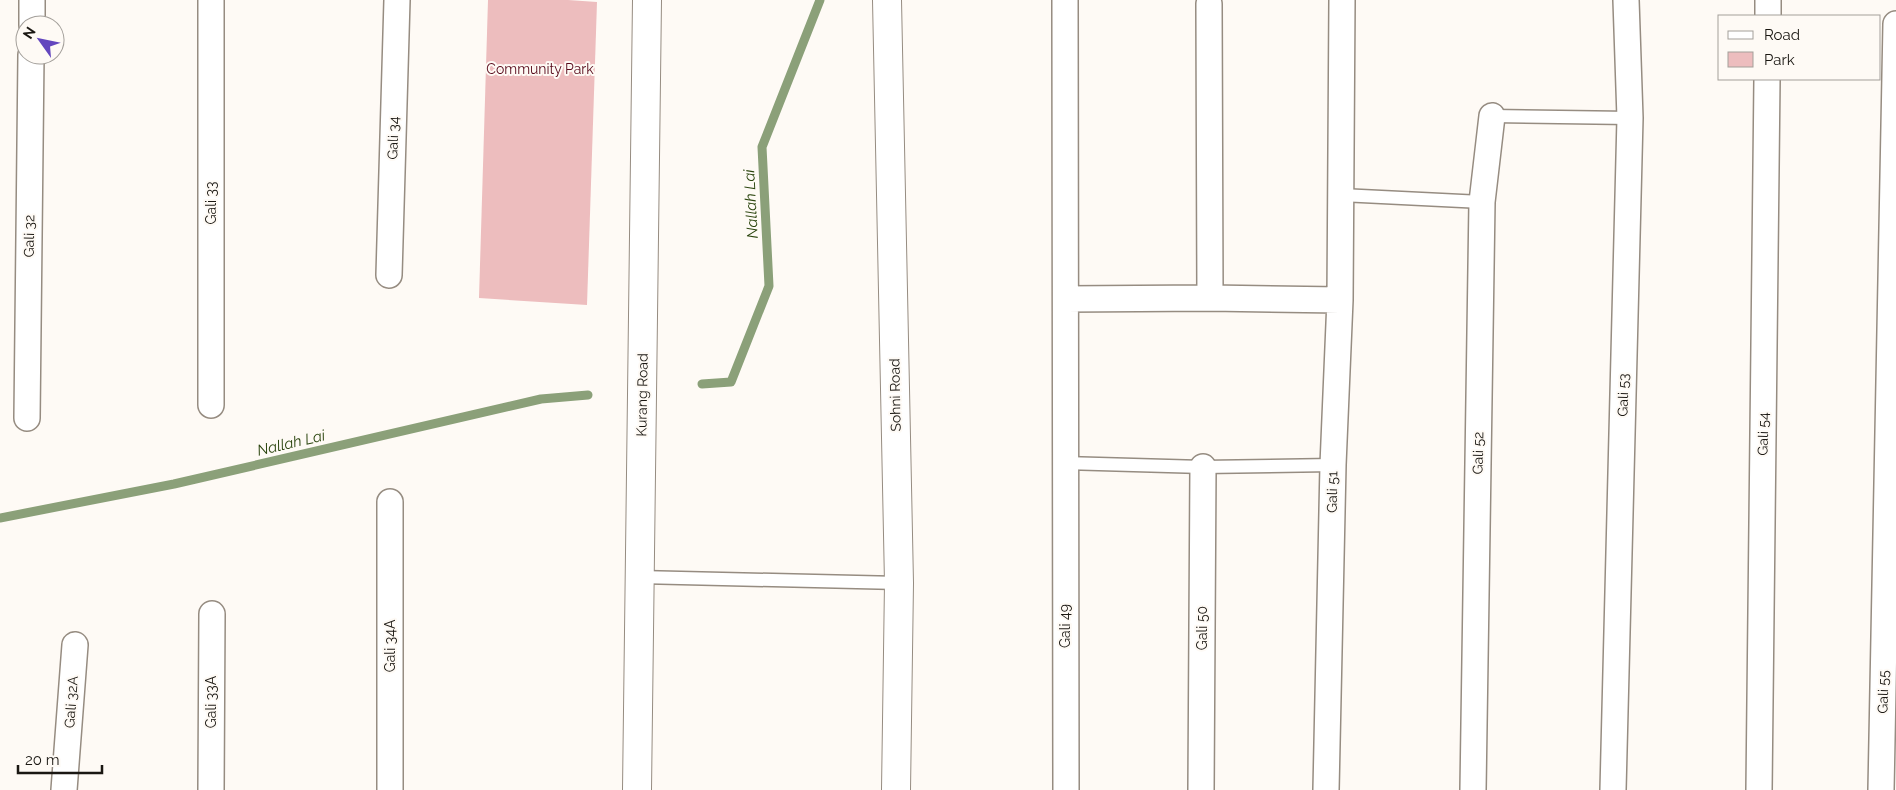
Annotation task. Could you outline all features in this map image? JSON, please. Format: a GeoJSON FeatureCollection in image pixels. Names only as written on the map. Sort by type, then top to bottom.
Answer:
{"type":"FeatureCollection","features":[{"type":"Feature","properties":{"kind":"street"},"geometry":{"type":"LineString","coordinates":[[32,0],[32,15]]}},
{"type":"Feature","properties":{"kind":"street","name":"Gali 33"},"geometry":{"type":"LineString","coordinates":[[210,0],[211,405]]}},
{"type":"Feature","properties":{"kind":"street","name":"Gali 34"},"geometry":{"type":"LineString","coordinates":[[389,275],[397,0]]}},
{"type":"Feature","properties":{"kind":"street","name":"Kurang Road"},"geometry":{"type":"LineString","coordinates":[[637,790],[647,0]]}},
{"type":"Feature","properties":{"kind":"street","name":"Sohni Road"},"geometry":{"type":"LineString","coordinates":[[887,0],[898,583],[896,790]]}},
{"type":"Feature","properties":{"kind":"street","name":"Gali 49"},"geometry":{"type":"LineString","coordinates":[[1065,0],[1066,299],[1064,463],[1066,790]]}},
{"type":"Feature","properties":{"kind":"street","name":"Gali 51"},"geometry":{"type":"LineString","coordinates":[[1326,790],[1333,465],[1340,300],[1342,0]]}},
{"type":"Feature","properties":{"kind":"street","name":"Gali 53"},"geometry":{"type":"LineString","coordinates":[[1613,790],[1630,118],[1626,0]]}},
{"type":"Feature","properties":{"kind":"street"},"geometry":{"type":"LineString","coordinates":[[1768,0],[1768,15]]}},
{"type":"Feature","properties":{"kind":"street"},"geometry":{"type":"LineString","coordinates":[[1209,4],[1210,298]]}},
{"type":"Feature","properties":{"kind":"street","name":"Gali 55"},"geometry":{"type":"LineString","coordinates":[[1881,790],[1896,24]]}},
{"type":"Feature","properties":{"kind":"street","name":"Gali 32"},"geometry":{"type":"LineString","coordinates":[[26,418],[31,65]]}},
{"type":"Feature","properties":{"kind":"street","name":"Gali 54"},"geometry":{"type":"LineString","coordinates":[[1758,790],[1767,80]]}},
{"type":"Feature","properties":{"kind":"street","name":"Gali 52"},"geometry":{"type":"LineString","coordinates":[[1473,790],[1482,202],[1492,116]]}},
{"type":"Feature","properties":{"kind":"street"},"geometry":{"type":"LineString","coordinates":[[1066,299],[1210,298],[1340,300]]}},
{"type":"Feature","properties":{"kind":"street","name":"Gali 50"},"geometry":{"type":"LineString","coordinates":[[1201,790],[1203,467]]}},
{"type":"Feature","properties":{"kind":"street","name":"Gali 34A"},"geometry":{"type":"LineString","coordinates":[[390,502],[390,790]]}},
{"type":"Feature","properties":{"kind":"street","name":"Gali 33A"},"geometry":{"type":"LineString","coordinates":[[211,790],[212,614]]}},
{"type":"Feature","properties":{"kind":"street","name":"Gali 32A"},"geometry":{"type":"LineString","coordinates":[[64,790],[75,645]]}},
{"type":"Feature","properties":{"kind":"lane"},"geometry":{"type":"LineString","coordinates":[[1492,116],[1630,118]]}},
{"type":"Feature","properties":{"kind":"lane"},"geometry":{"type":"LineString","coordinates":[[1341,195],[1482,202]]}},
{"type":"Feature","properties":{"kind":"lane"},"geometry":{"type":"LineString","coordinates":[[1064,463],[1203,467],[1333,465]]}},
{"type":"Feature","properties":{"kind":"lane"},"geometry":{"type":"LineString","coordinates":[[639,577],[898,583]]}},
{"type":"Feature","properties":{"kind":"green space","name":"Community Park"},"geometry":{"type":"Polygon","coordinates":[[[488,0],[597,2],[587,305],[479,298],[488,0]]]}},
{"type":"Feature","properties":{"kind":"waterway","name":"Nallah Lai"},"geometry":{"type":"LineString","coordinates":[[702,384],[731,382],[769,286],[762,147],[820,0]]}},
{"type":"Feature","properties":{"kind":"waterway","name":"Nallah Lai"},"geometry":{"type":"LineString","coordinates":[[0,518],[174,484],[541,399],[588,395]]}}]}
